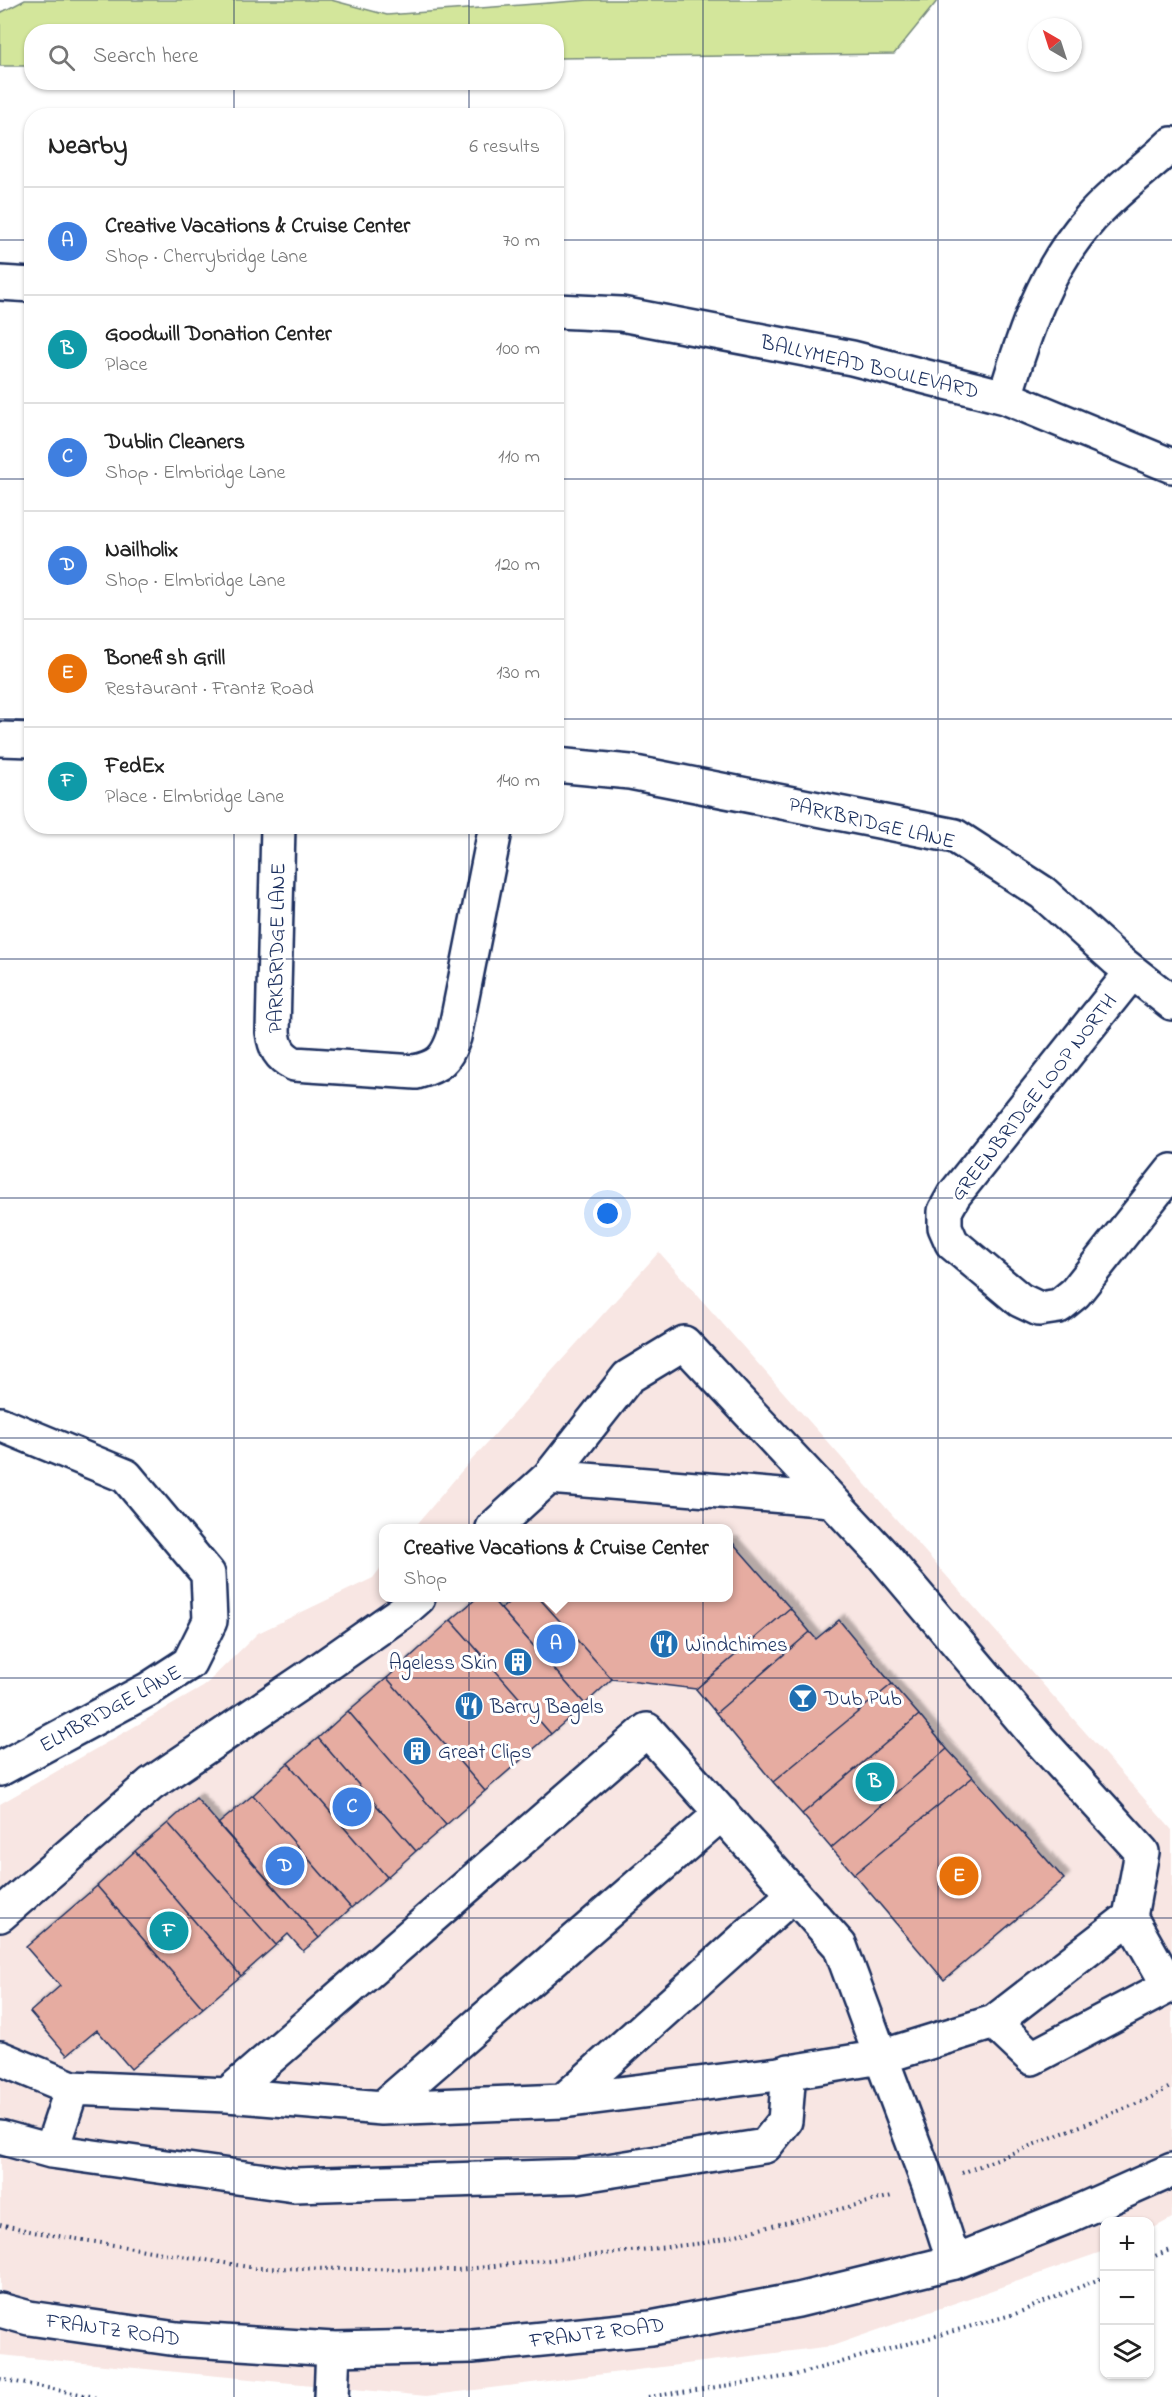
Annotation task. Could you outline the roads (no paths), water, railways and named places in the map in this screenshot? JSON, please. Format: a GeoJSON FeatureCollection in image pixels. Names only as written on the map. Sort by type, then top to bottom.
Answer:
{"type":"FeatureCollection","features":[{"type":"Feature","properties":{"kind":"street"},"geometry":{"type":"LineString","coordinates":[[1005,397],[1022,340],[1060,259],[1090,218],[1172,144]]}},
{"type":"Feature","properties":{"kind":"street"},"geometry":{"type":"LineString","coordinates":[[0,283],[24,284]]}},
{"type":"Feature","properties":{"kind":"street","name":"BALLYMEAD BOULEVARD"},"geometry":{"type":"LineString","coordinates":[[564,310],[621,314],[852,358],[1005,397],[1172,466]]}},
{"type":"Feature","properties":{"kind":"street"},"geometry":{"type":"LineString","coordinates":[[0,739],[24,740]]}},
{"type":"Feature","properties":{"kind":"street","name":"PARKBRIDGE LANE"},"geometry":{"type":"LineString","coordinates":[[564,766],[630,772],[955,836],[1043,893],[1132,972],[1172,1003]]}},
{"type":"Feature","properties":{"kind":"street","name":"PARKBRIDGE LANE"},"geometry":{"type":"LineString","coordinates":[[278,834],[274,1046],[281,1057],[294,1064],[416,1072],[434,1067],[448,1054],[454,1037],[494,834]]}},
{"type":"Feature","properties":{"kind":"street","name":"GREENBRIDGE LOOP NORTH"},"geometry":{"type":"LineString","coordinates":[[1132,972],[954,1195],[945,1210],[945,1227],[952,1243],[1020,1300],[1039,1309],[1059,1306],[1075,1293],[1172,1171]]}},
{"type":"Feature","properties":{"kind":"street"},"geometry":{"type":"LineString","coordinates":[[498,1524],[549,1477],[628,1377],[684,1343],[882,1554],[1038,1738],[1142,1852],[1130,1917],[1169,1986],[1032,2058],[994,2022]]}},
{"type":"Feature","properties":{"kind":"street","name":"ELMBRIDGE LANE"},"geometry":{"type":"LineString","coordinates":[[0,1424],[126,1476],[208,1574],[210,1621],[189,1663],[149,1689],[0,1769]]}},
{"type":"Feature","properties":{"kind":"street"},"geometry":{"type":"LineString","coordinates":[[549,1477],[831,1500]]}},
{"type":"Feature","properties":{"kind":"street"},"geometry":{"type":"LineString","coordinates":[[0,1915],[151,1784],[315,1673],[413,1602]]}},
{"type":"Feature","properties":{"kind":"street"},"geometry":{"type":"LineString","coordinates":[[227,2095],[647,1730],[840,1946],[929,2185],[954,2262]]}},
{"type":"Feature","properties":{"kind":"street"},"geometry":{"type":"LineString","coordinates":[[382,2108],[722,1813]]}},
{"type":"Feature","properties":{"kind":"street"},"geometry":{"type":"LineString","coordinates":[[562,2102],[794,1894]]}},
{"type":"Feature","properties":{"kind":"street"},"geometry":{"type":"LineString","coordinates":[[0,2058],[72,2088],[227,2095],[382,2108],[562,2102],[881,2057],[994,2022],[1130,1917]]}},
{"type":"Feature","properties":{"kind":"street"},"geometry":{"type":"LineString","coordinates":[[0,2137],[51,2151],[294,2185],[576,2176],[765,2146],[785,2121],[789,2071]]}},
{"type":"Feature","properties":{"kind":"street"},"geometry":{"type":"LineString","coordinates":[[51,2151],[72,2088]]}},
{"type":"Feature","properties":{"kind":"street","name":"FRANTZ ROAD"},"geometry":{"type":"LineString","coordinates":[[0,2310],[29,2318],[177,2338],[333,2349],[472,2346],[651,2328],[798,2300],[954,2262],[1064,2218],[1172,2170]]}},
{"type":"Feature","properties":{"kind":"street"},"geometry":{"type":"LineString","coordinates":[[332,2397],[333,2349]]}},
{"type":"Feature","properties":{"kind":"place","name":"Creative Vacations & Cruise Center"},"geometry":{"type":"Point","coordinates":[556,1644]}},
{"type":"Feature","properties":{"kind":"place","name":"Windchimes"},"geometry":{"type":"Point","coordinates":[664,1644]}},
{"type":"Feature","properties":{"kind":"place","name":"Ageless Skin"},"geometry":{"type":"Point","coordinates":[518,1662]}},
{"type":"Feature","properties":{"kind":"place","name":"Dub Pub"},"geometry":{"type":"Point","coordinates":[803,1698]}},
{"type":"Feature","properties":{"kind":"place","name":"Barry Bagels"},"geometry":{"type":"Point","coordinates":[469,1706]}},
{"type":"Feature","properties":{"kind":"place","name":"Great Clips"},"geometry":{"type":"Point","coordinates":[417,1751]}},
{"type":"Feature","properties":{"kind":"place","name":"Goodwill Donation Center"},"geometry":{"type":"Point","coordinates":[875,1782]}},
{"type":"Feature","properties":{"kind":"place","name":"Dublin Cleaners"},"geometry":{"type":"Point","coordinates":[352,1807]}},
{"type":"Feature","properties":{"kind":"place","name":"Nailholix"},"geometry":{"type":"Point","coordinates":[285,1866]}},
{"type":"Feature","properties":{"kind":"place","name":"Bonefish Grill"},"geometry":{"type":"Point","coordinates":[959,1876]}},
{"type":"Feature","properties":{"kind":"place","name":"FedEx"},"geometry":{"type":"Point","coordinates":[169,1931]}}]}
